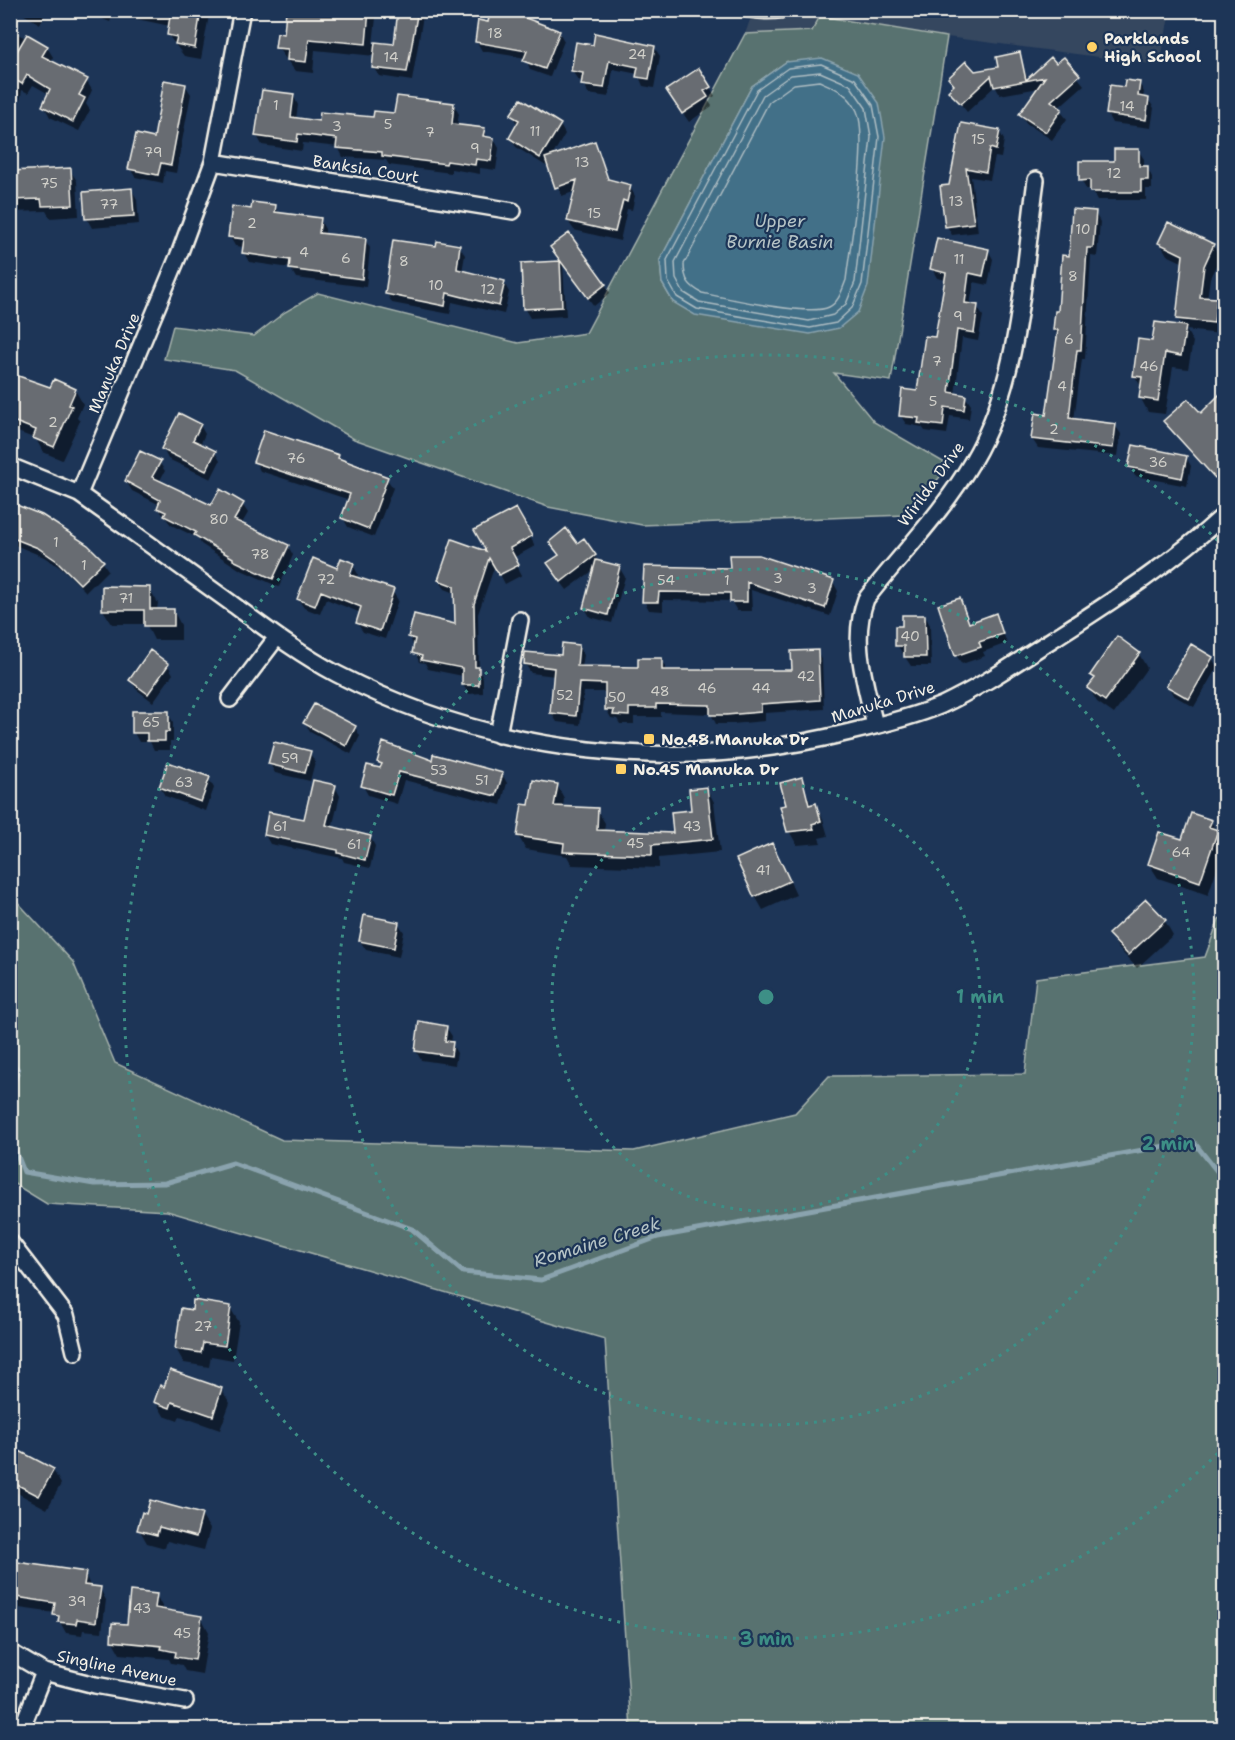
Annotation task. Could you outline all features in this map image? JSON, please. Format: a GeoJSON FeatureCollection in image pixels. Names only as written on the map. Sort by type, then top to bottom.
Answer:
{"type":"FeatureCollection","features":[{"type":"Feature","properties":{"kind":"street","name":"Manuka Drive"},"geometry":{"type":"LineString","coordinates":[[242,10],[213,162],[176,260],[79,494],[277,637],[335,673],[402,704],[447,721],[498,735],[606,752],[664,756],[736,753],[789,746],[875,726],[941,705],[1006,669],[1168,563],[1224,515]]}},
{"type":"Feature","properties":{"kind":"street","name":"Banksia Court"},"geometry":{"type":"LineString","coordinates":[[213,162],[513,211]]}},
{"type":"Feature","properties":{"kind":"street","name":"Wirilda Drive"},"geometry":{"type":"LineString","coordinates":[[875,726],[858,646],[859,617],[866,599],[972,462],[995,417],[1010,362],[1036,180]]}},
{"type":"Feature","properties":{"kind":"street"},"geometry":{"type":"LineString","coordinates":[[10,466],[79,494]]}},
{"type":"Feature","properties":{"kind":"street"},"geometry":{"type":"LineString","coordinates":[[498,735],[520,620]]}},
{"type":"Feature","properties":{"kind":"street"},"geometry":{"type":"LineString","coordinates":[[230,699],[277,637]]}},
{"type":"Feature","properties":{"kind":"street"},"geometry":{"type":"LineString","coordinates":[[10,1242],[66,1315],[75,1352]]}},
{"type":"Feature","properties":{"kind":"street","name":"Singline Avenue"},"geometry":{"type":"LineString","coordinates":[[10,1652],[44,1672],[95,1685],[185,1701]]}},
{"type":"Feature","properties":{"kind":"street"},"geometry":{"type":"LineString","coordinates":[[21,1730],[44,1672]]}},
{"type":"Feature","properties":{"kind":"lane"},"geometry":{"type":"LineString","coordinates":[[735,10],[753,15],[780,15],[796,10]]}},
{"type":"Feature","properties":{"kind":"shaded area","name":"Parklands High School"},"geometry":{"type":"Polygon","coordinates":[[[753,11],[1170,11],[1160,65],[947,37],[821,16],[812,31],[745,34],[753,11]]]}},
{"type":"Feature","properties":{"kind":"green space"},"geometry":{"type":"Polygon","coordinates":[[[820,16],[947,37],[891,381],[834,373],[874,422],[950,466],[905,515],[642,525],[548,507],[354,439],[235,370],[164,359],[173,326],[254,336],[285,312],[318,293],[518,343],[586,333],[745,34],[812,31],[820,16]],[[786,62],[752,86],[660,260],[662,283],[673,302],[786,62]]]}},
{"type":"Feature","properties":{"kind":"green space"},"geometry":{"type":"Polygon","coordinates":[[[10,894],[73,962],[115,1063],[282,1140],[634,1151],[795,1113],[829,1076],[1025,1074],[1036,978],[1205,957],[1219,919],[1224,916],[1224,1729],[631,1729],[605,1339],[167,1211],[47,1204],[11,1182],[10,894]]]}},
{"type":"Feature","properties":{"kind":"water","name":"Upper Burnie Basin"},"geometry":{"type":"Polygon","coordinates":[[[822,58],[858,73],[879,103],[885,137],[868,286],[858,312],[839,328],[810,334],[695,315],[673,302],[662,283],[660,260],[752,86],[786,62],[822,58]]]}},
{"type":"Feature","properties":{"kind":"building"},"geometry":{"type":"Polygon","coordinates":[[[171,10],[201,10],[195,48],[175,44],[177,37],[167,35],[171,10]]]}},
{"type":"Feature","properties":{"kind":"building"},"geometry":{"type":"Polygon","coordinates":[[[286,10],[349,14],[349,10],[369,10],[366,44],[309,39],[306,62],[287,60],[288,49],[275,48],[277,33],[284,34],[286,10]]]}},
{"type":"Feature","properties":{"kind":"building"},"geometry":{"type":"Polygon","coordinates":[[[398,10],[418,10],[407,72],[372,68],[375,42],[394,44],[398,10]]]}},
{"type":"Feature","properties":{"kind":"building"},"geometry":{"type":"Polygon","coordinates":[[[490,12],[523,17],[560,31],[545,69],[523,61],[527,51],[475,42],[478,20],[488,22],[490,12]]]}},
{"type":"Feature","properties":{"kind":"building"},"geometry":{"type":"Polygon","coordinates":[[[595,33],[655,46],[649,79],[636,77],[638,67],[609,61],[604,88],[581,85],[583,73],[571,71],[576,42],[593,45],[595,33]]]}},
{"type":"Feature","properties":{"kind":"building"},"geometry":{"type":"Polygon","coordinates":[[[27,34],[48,46],[42,56],[88,79],[79,95],[85,98],[73,122],[42,106],[50,89],[27,75],[22,84],[10,77],[10,63],[27,34]]]}},
{"type":"Feature","properties":{"kind":"building"},"geometry":{"type":"Polygon","coordinates":[[[1020,52],[1026,80],[1051,57],[1056,63],[1064,57],[1080,75],[1051,101],[1062,109],[1046,132],[1019,114],[1045,77],[994,87],[991,76],[961,104],[948,91],[954,85],[948,78],[966,61],[975,71],[998,67],[996,57],[1020,52]]]}},
{"type":"Feature","properties":{"kind":"building"},"geometry":{"type":"Polygon","coordinates":[[[699,68],[711,87],[704,91],[708,97],[682,114],[666,90],[699,68]]]}},
{"type":"Feature","properties":{"kind":"building"},"geometry":{"type":"Polygon","coordinates":[[[164,80],[186,84],[171,165],[161,163],[158,175],[128,169],[136,134],[154,138],[164,80]]]}},
{"type":"Feature","properties":{"kind":"building"},"geometry":{"type":"Polygon","coordinates":[[[1125,80],[1140,82],[1138,96],[1149,98],[1146,120],[1106,114],[1110,85],[1124,87],[1125,80]]]}},
{"type":"Feature","properties":{"kind":"building"},"geometry":{"type":"Polygon","coordinates":[[[262,90],[294,94],[291,117],[319,121],[320,112],[373,117],[374,111],[394,113],[397,96],[454,103],[452,124],[485,128],[483,136],[494,138],[491,161],[476,159],[475,165],[447,161],[446,164],[382,156],[382,152],[336,148],[337,139],[298,134],[297,142],[255,136],[262,90]]]}},
{"type":"Feature","properties":{"kind":"building"},"geometry":{"type":"Polygon","coordinates":[[[521,99],[561,124],[540,158],[509,138],[519,120],[510,115],[521,99]]]}},
{"type":"Feature","properties":{"kind":"building"},"geometry":{"type":"Polygon","coordinates":[[[961,123],[1000,130],[996,150],[990,148],[986,172],[966,168],[974,223],[945,227],[940,186],[949,185],[961,123]]]}},
{"type":"Feature","properties":{"kind":"building"},"geometry":{"type":"Polygon","coordinates":[[[595,141],[608,179],[631,185],[627,202],[623,200],[615,232],[567,221],[577,180],[555,188],[545,158],[595,141]]]}},
{"type":"Feature","properties":{"kind":"building"},"geometry":{"type":"Polygon","coordinates":[[[1114,149],[1139,149],[1139,166],[1148,166],[1148,180],[1141,180],[1141,192],[1090,192],[1090,180],[1079,181],[1079,161],[1114,161],[1114,149]]]}},
{"type":"Feature","properties":{"kind":"building"},"geometry":{"type":"Polygon","coordinates":[[[71,168],[73,205],[42,206],[41,199],[10,200],[10,171],[71,168]]]}},
{"type":"Feature","properties":{"kind":"building"},"geometry":{"type":"Polygon","coordinates":[[[132,188],[134,216],[85,219],[83,192],[132,188]]]}},
{"type":"Feature","properties":{"kind":"building"},"geometry":{"type":"Polygon","coordinates":[[[252,202],[276,205],[275,212],[321,218],[319,233],[366,238],[362,279],[289,269],[290,260],[242,253],[244,239],[228,237],[232,206],[251,209],[252,202]]]}},
{"type":"Feature","properties":{"kind":"building"},"geometry":{"type":"Polygon","coordinates":[[[1072,209],[1096,211],[1093,248],[1087,248],[1081,350],[1077,350],[1069,418],[1116,424],[1113,448],[1031,439],[1035,413],[1046,415],[1058,330],[1053,330],[1055,311],[1058,311],[1062,255],[1069,256],[1072,209]]]}},
{"type":"Feature","properties":{"kind":"building"},"geometry":{"type":"Polygon","coordinates":[[[1168,222],[1214,244],[1204,266],[1200,297],[1217,298],[1214,323],[1176,319],[1183,255],[1158,243],[1168,222]]]}},
{"type":"Feature","properties":{"kind":"building"},"geometry":{"type":"Polygon","coordinates":[[[569,233],[606,284],[588,298],[550,247],[569,233]]]}},
{"type":"Feature","properties":{"kind":"building"},"geometry":{"type":"Polygon","coordinates":[[[937,238],[989,249],[983,276],[969,273],[965,303],[978,305],[974,333],[957,330],[949,392],[966,395],[964,410],[945,407],[943,426],[918,423],[919,418],[899,416],[902,389],[917,391],[925,336],[935,337],[946,273],[930,269],[937,238]]]}},
{"type":"Feature","properties":{"kind":"building"},"geometry":{"type":"Polygon","coordinates":[[[393,240],[436,246],[437,241],[460,245],[457,269],[505,281],[499,306],[447,293],[445,306],[385,294],[393,240]]]}},
{"type":"Feature","properties":{"kind":"building"},"geometry":{"type":"Polygon","coordinates":[[[560,261],[562,307],[523,309],[521,263],[560,261]]]}},
{"type":"Feature","properties":{"kind":"building"},"geometry":{"type":"Polygon","coordinates":[[[1155,322],[1186,326],[1181,356],[1165,353],[1158,401],[1139,398],[1142,377],[1133,376],[1138,339],[1152,341],[1155,322]]]}},
{"type":"Feature","properties":{"kind":"building"},"geometry":{"type":"Polygon","coordinates":[[[10,373],[50,387],[54,379],[76,389],[69,405],[72,406],[54,447],[33,438],[36,430],[10,420],[10,373]]]}},
{"type":"Feature","properties":{"kind":"building"},"geometry":{"type":"Polygon","coordinates":[[[1224,390],[1224,469],[1215,478],[1163,421],[1188,399],[1201,413],[1224,390]]]}},
{"type":"Feature","properties":{"kind":"building"},"geometry":{"type":"Polygon","coordinates":[[[179,413],[201,424],[193,440],[216,451],[206,471],[161,449],[179,413]]]}},
{"type":"Feature","properties":{"kind":"building"},"geometry":{"type":"Polygon","coordinates":[[[264,430],[339,455],[338,458],[388,477],[369,529],[341,518],[350,494],[253,462],[264,430]]]}},
{"type":"Feature","properties":{"kind":"building"},"geometry":{"type":"Polygon","coordinates":[[[1133,445],[1187,456],[1182,478],[1128,467],[1133,445]]]}},
{"type":"Feature","properties":{"kind":"building"},"geometry":{"type":"Polygon","coordinates":[[[140,451],[161,461],[152,477],[211,505],[220,489],[244,503],[234,520],[289,545],[273,579],[233,560],[194,535],[196,532],[164,516],[166,512],[157,508],[160,500],[125,481],[140,451]]]}},
{"type":"Feature","properties":{"kind":"building"},"geometry":{"type":"Polygon","coordinates":[[[14,504],[42,515],[88,545],[104,561],[80,584],[57,561],[38,548],[10,537],[10,513],[14,504]]]}},
{"type":"Feature","properties":{"kind":"building"},"geometry":{"type":"Polygon","coordinates":[[[516,508],[532,536],[510,548],[519,565],[499,575],[489,558],[474,604],[475,667],[479,667],[479,685],[462,685],[462,668],[421,660],[422,656],[412,653],[415,639],[408,637],[414,614],[455,624],[454,586],[438,580],[452,539],[486,551],[474,530],[516,508]]]}},
{"type":"Feature","properties":{"kind":"building"},"geometry":{"type":"Polygon","coordinates":[[[566,528],[577,543],[584,538],[596,555],[561,582],[547,563],[559,555],[549,542],[566,528]]]}},
{"type":"Feature","properties":{"kind":"building"},"geometry":{"type":"Polygon","coordinates":[[[729,555],[759,555],[834,580],[825,608],[747,582],[747,602],[730,602],[730,593],[659,592],[658,602],[642,602],[644,566],[730,568],[729,555]]]}},
{"type":"Feature","properties":{"kind":"building"},"geometry":{"type":"Polygon","coordinates":[[[313,558],[337,568],[341,558],[354,563],[350,575],[394,589],[380,631],[356,623],[361,607],[321,591],[315,606],[297,599],[313,558]]]}},
{"type":"Feature","properties":{"kind":"building"},"geometry":{"type":"Polygon","coordinates":[[[596,560],[620,566],[608,615],[583,608],[596,560]]]}},
{"type":"Feature","properties":{"kind":"building"},"geometry":{"type":"Polygon","coordinates":[[[102,586],[150,587],[150,609],[174,609],[174,626],[144,626],[144,610],[102,610],[102,586]]]}},
{"type":"Feature","properties":{"kind":"building"},"geometry":{"type":"Polygon","coordinates":[[[960,598],[969,623],[996,613],[1003,634],[979,642],[981,647],[955,656],[938,605],[960,598]]]}},
{"type":"Feature","properties":{"kind":"building"},"geometry":{"type":"Polygon","coordinates":[[[902,615],[925,615],[926,657],[904,657],[904,646],[895,646],[895,626],[902,626],[902,615]]]}},
{"type":"Feature","properties":{"kind":"building"},"geometry":{"type":"Polygon","coordinates":[[[1117,636],[1140,653],[1105,701],[1087,688],[1095,678],[1090,675],[1117,636]]]}},
{"type":"Feature","properties":{"kind":"building"},"geometry":{"type":"Polygon","coordinates":[[[562,643],[579,645],[577,666],[638,667],[638,658],[662,658],[662,670],[792,670],[791,651],[818,650],[820,700],[761,704],[761,712],[726,715],[710,715],[710,705],[656,704],[656,708],[629,708],[629,716],[613,715],[614,710],[605,710],[605,684],[579,683],[576,716],[550,713],[554,668],[524,664],[525,652],[561,655],[562,643]]]}},
{"type":"Feature","properties":{"kind":"building"},"geometry":{"type":"Polygon","coordinates":[[[1191,644],[1213,657],[1189,699],[1166,686],[1191,644]]]}},
{"type":"Feature","properties":{"kind":"building"},"geometry":{"type":"Polygon","coordinates":[[[150,650],[169,664],[148,694],[129,680],[150,650]]]}},
{"type":"Feature","properties":{"kind":"building"},"geometry":{"type":"Polygon","coordinates":[[[314,704],[356,726],[346,746],[303,723],[314,704]]]}},
{"type":"Feature","properties":{"kind":"building"},"geometry":{"type":"Polygon","coordinates":[[[132,711],[169,711],[169,732],[165,732],[165,741],[147,741],[147,733],[132,733],[132,711]]]}},
{"type":"Feature","properties":{"kind":"building"},"geometry":{"type":"Polygon","coordinates":[[[274,742],[311,751],[305,773],[268,764],[274,742]]]}},
{"type":"Feature","properties":{"kind":"building"},"geometry":{"type":"Polygon","coordinates":[[[383,742],[432,760],[433,754],[503,773],[496,796],[399,772],[392,795],[361,786],[367,765],[380,768],[382,764],[377,762],[383,742]]]}},
{"type":"Feature","properties":{"kind":"building"},"geometry":{"type":"Polygon","coordinates":[[[168,762],[210,777],[201,802],[159,787],[168,762]]]}},
{"type":"Feature","properties":{"kind":"building"},"geometry":{"type":"Polygon","coordinates":[[[802,777],[809,805],[816,803],[821,821],[812,824],[814,829],[787,832],[780,806],[786,805],[780,783],[802,777]]]}},
{"type":"Feature","properties":{"kind":"building"},"geometry":{"type":"Polygon","coordinates":[[[313,780],[336,785],[326,825],[371,836],[365,860],[338,853],[338,850],[264,835],[268,812],[304,819],[313,780]]]}},
{"type":"Feature","properties":{"kind":"building"},"geometry":{"type":"Polygon","coordinates":[[[533,780],[558,784],[554,806],[598,808],[597,830],[673,833],[671,812],[691,810],[689,789],[707,787],[713,839],[652,845],[652,855],[563,852],[564,843],[517,836],[522,804],[529,805],[533,780]]]}},
{"type":"Feature","properties":{"kind":"building"},"geometry":{"type":"Polygon","coordinates":[[[1191,813],[1212,820],[1209,827],[1218,830],[1200,882],[1148,864],[1159,832],[1182,839],[1191,813]]]}},
{"type":"Feature","properties":{"kind":"building"},"geometry":{"type":"Polygon","coordinates":[[[772,843],[790,881],[754,897],[736,859],[772,843]]]}},
{"type":"Feature","properties":{"kind":"building"},"geometry":{"type":"Polygon","coordinates":[[[1146,899],[1166,920],[1128,955],[1108,934],[1146,899]]]}},
{"type":"Feature","properties":{"kind":"building"},"geometry":{"type":"Polygon","coordinates":[[[364,915],[399,922],[394,948],[359,941],[364,915]]]}},
{"type":"Feature","properties":{"kind":"building"},"geometry":{"type":"Polygon","coordinates":[[[419,1021],[447,1026],[445,1041],[453,1042],[451,1056],[415,1051],[419,1021]]]}},
{"type":"Feature","properties":{"kind":"building"},"geometry":{"type":"Polygon","coordinates":[[[193,1300],[231,1306],[225,1346],[203,1343],[201,1353],[175,1349],[181,1308],[192,1310],[193,1300]]]}},
{"type":"Feature","properties":{"kind":"building"},"geometry":{"type":"Polygon","coordinates":[[[170,1370],[222,1388],[213,1416],[172,1402],[170,1408],[154,1402],[160,1385],[164,1387],[170,1370]]]}},
{"type":"Feature","properties":{"kind":"building"},"geometry":{"type":"Polygon","coordinates":[[[10,1446],[54,1469],[39,1496],[10,1481],[10,1446]]]}},
{"type":"Feature","properties":{"kind":"building"},"geometry":{"type":"Polygon","coordinates":[[[150,1500],[202,1514],[196,1537],[159,1527],[157,1535],[137,1530],[142,1512],[146,1514],[150,1500]]]}},
{"type":"Feature","properties":{"kind":"building"},"geometry":{"type":"Polygon","coordinates":[[[10,1561],[86,1572],[84,1585],[101,1587],[96,1622],[77,1619],[76,1624],[58,1622],[59,1616],[53,1615],[55,1603],[10,1596],[10,1561]]]}},
{"type":"Feature","properties":{"kind":"building"},"geometry":{"type":"Polygon","coordinates":[[[130,1591],[157,1594],[155,1608],[202,1616],[195,1660],[175,1657],[176,1652],[161,1649],[162,1646],[111,1641],[112,1623],[127,1624],[130,1591]]]}},
{"type":"Feature","properties":{"kind":"waterway","name":"Romaine Creek"},"geometry":{"type":"LineString","coordinates":[[10,1059],[18,1070],[10,1095]]}},
{"type":"Feature","properties":{"kind":"waterway","name":"Romaine Creek"},"geometry":{"type":"LineString","coordinates":[[10,1137],[24,1172],[94,1184],[165,1183],[233,1163],[412,1229],[463,1272],[541,1280],[658,1237],[1193,1141],[1220,1175],[1224,1175]]}},
{"type":"Feature","properties":{"kind":"place","name":"Parklands High School"},"geometry":{"type":"Point","coordinates":[1092,47]}},
{"type":"Feature","properties":{"kind":"place","name":"No.48 Manuka Dr"},"geometry":{"type":"Point","coordinates":[649,739]}},
{"type":"Feature","properties":{"kind":"place","name":"No.45 Manuka Dr"},"geometry":{"type":"Point","coordinates":[621,769]}}]}
